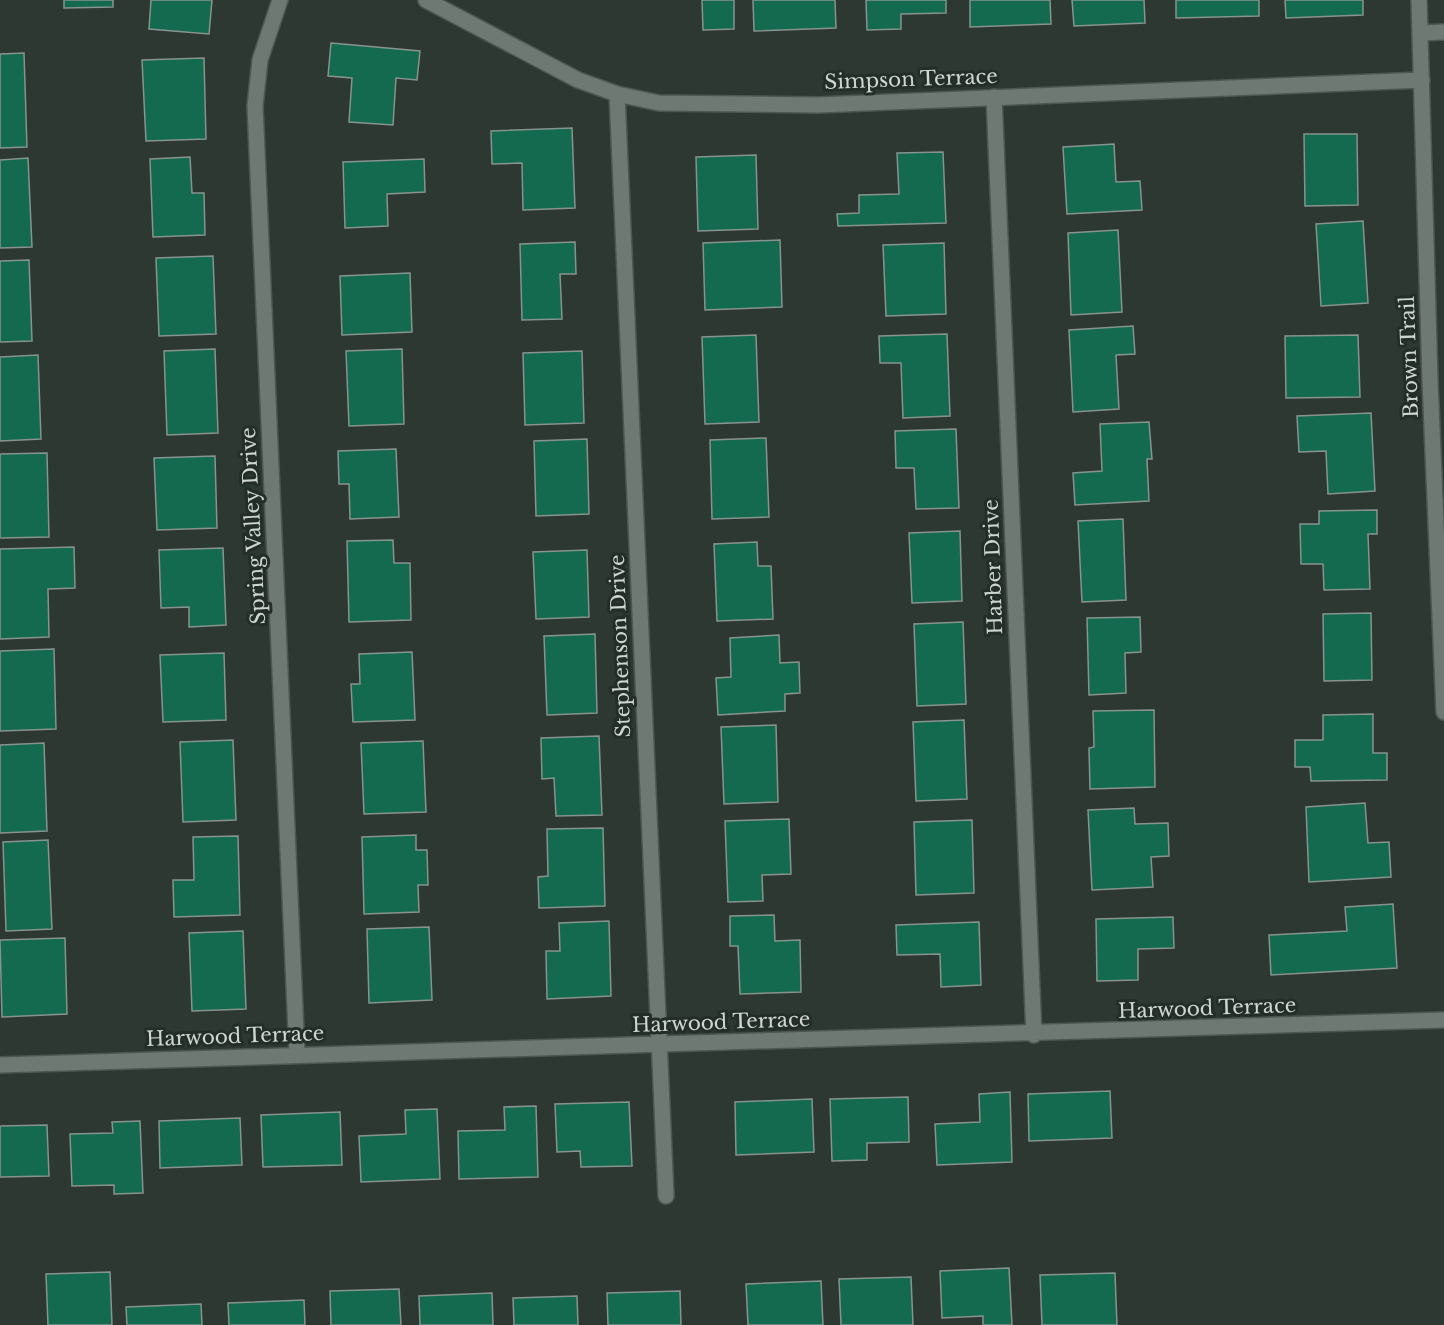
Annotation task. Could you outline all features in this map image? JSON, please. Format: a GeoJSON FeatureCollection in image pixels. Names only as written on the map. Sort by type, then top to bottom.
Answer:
{"type":"FeatureCollection","features":[{"type":"Feature","properties":{"kind":"street","name":"Spring Valley Drive"},"geometry":{"type":"LineString","coordinates":[[280,0],[260,60],[255,106],[297,1054]]}},
{"type":"Feature","properties":{"kind":"street","name":"Simpson Terrace"},"geometry":{"type":"LineString","coordinates":[[426,0],[578,80],[617,94],[659,103],[819,105],[1422,80]]}},
{"type":"Feature","properties":{"kind":"street","name":"Brown Trail"},"geometry":{"type":"LineString","coordinates":[[1419,0],[1430,381],[1444,712]]}},
{"type":"Feature","properties":{"kind":"street"},"geometry":{"type":"LineString","coordinates":[[1420,33],[1444,33]]}},
{"type":"Feature","properties":{"kind":"street","name":"Stephenson Drive"},"geometry":{"type":"LineString","coordinates":[[617,94],[666,1196]]}},
{"type":"Feature","properties":{"kind":"street","name":"Harber Drive"},"geometry":{"type":"LineString","coordinates":[[994,97],[1034,1035]]}},
{"type":"Feature","properties":{"kind":"street","name":"Harwood Terrace"},"geometry":{"type":"LineString","coordinates":[[0,1065],[297,1054],[1034,1035],[1444,1020]]}},
{"type":"Feature","properties":{"kind":"building"},"geometry":{"type":"Polygon","coordinates":[[[64,0],[113,0],[113,7],[64,8],[64,0]]]}},
{"type":"Feature","properties":{"kind":"building"},"geometry":{"type":"Polygon","coordinates":[[[151,0],[212,0],[209,34],[149,29],[151,0]]]}},
{"type":"Feature","properties":{"kind":"building"},"geometry":{"type":"Polygon","coordinates":[[[702,0],[734,0],[734,29],[703,30],[702,0]]]}},
{"type":"Feature","properties":{"kind":"building"},"geometry":{"type":"Polygon","coordinates":[[[753,0],[835,0],[836,28],[754,31],[753,0]]]}},
{"type":"Feature","properties":{"kind":"building"},"geometry":{"type":"Polygon","coordinates":[[[866,0],[946,0],[946,13],[901,14],[901,29],[867,30],[866,0]]]}},
{"type":"Feature","properties":{"kind":"building"},"geometry":{"type":"Polygon","coordinates":[[[970,0],[1050,0],[1051,24],[970,27],[970,0]]]}},
{"type":"Feature","properties":{"kind":"building"},"geometry":{"type":"Polygon","coordinates":[[[1072,0],[1144,0],[1145,23],[1074,26],[1072,0]]]}},
{"type":"Feature","properties":{"kind":"building"},"geometry":{"type":"Polygon","coordinates":[[[1176,0],[1259,0],[1259,16],[1176,18],[1176,0]]]}},
{"type":"Feature","properties":{"kind":"building"},"geometry":{"type":"Polygon","coordinates":[[[1285,0],[1363,0],[1363,15],[1286,18],[1285,0]]]}},
{"type":"Feature","properties":{"kind":"building"},"geometry":{"type":"Polygon","coordinates":[[[331,43],[420,51],[417,80],[396,78],[393,125],[349,122],[352,78],[328,76],[331,43]]]}},
{"type":"Feature","properties":{"kind":"building"},"geometry":{"type":"Polygon","coordinates":[[[24,53],[27,147],[0,148],[0,54],[24,53]]]}},
{"type":"Feature","properties":{"kind":"building"},"geometry":{"type":"Polygon","coordinates":[[[204,58],[206,139],[146,141],[142,60],[204,58]]]}},
{"type":"Feature","properties":{"kind":"building"},"geometry":{"type":"Polygon","coordinates":[[[572,128],[575,208],[523,210],[522,163],[492,164],[491,131],[572,128]]]}},
{"type":"Feature","properties":{"kind":"building"},"geometry":{"type":"Polygon","coordinates":[[[1304,134],[1357,134],[1358,205],[1305,206],[1304,134]]]}},
{"type":"Feature","properties":{"kind":"building"},"geometry":{"type":"Polygon","coordinates":[[[1114,144],[1116,182],[1140,181],[1142,210],[1067,214],[1063,147],[1114,144]]]}},
{"type":"Feature","properties":{"kind":"building"},"geometry":{"type":"Polygon","coordinates":[[[943,152],[946,223],[838,226],[837,214],[859,213],[859,195],[899,194],[897,153],[943,152]]]}},
{"type":"Feature","properties":{"kind":"building"},"geometry":{"type":"Polygon","coordinates":[[[756,155],[758,229],[698,231],[696,157],[756,155]]]}},
{"type":"Feature","properties":{"kind":"building"},"geometry":{"type":"Polygon","coordinates":[[[190,157],[192,193],[204,193],[205,235],[153,237],[150,159],[190,157]]]}},
{"type":"Feature","properties":{"kind":"building"},"geometry":{"type":"Polygon","coordinates":[[[28,158],[32,247],[0,248],[0,160],[28,158]]]}},
{"type":"Feature","properties":{"kind":"building"},"geometry":{"type":"Polygon","coordinates":[[[424,159],[425,192],[387,194],[388,226],[345,228],[343,162],[424,159]]]}},
{"type":"Feature","properties":{"kind":"building"},"geometry":{"type":"Polygon","coordinates":[[[1363,221],[1368,303],[1321,306],[1316,224],[1363,221]]]}},
{"type":"Feature","properties":{"kind":"building"},"geometry":{"type":"Polygon","coordinates":[[[1118,230],[1122,312],[1071,315],[1068,233],[1118,230]]]}},
{"type":"Feature","properties":{"kind":"building"},"geometry":{"type":"Polygon","coordinates":[[[780,240],[782,307],[705,310],[703,243],[780,240]]]}},
{"type":"Feature","properties":{"kind":"building"},"geometry":{"type":"Polygon","coordinates":[[[575,242],[576,274],[560,274],[562,319],[522,320],[520,244],[575,242]]]}},
{"type":"Feature","properties":{"kind":"building"},"geometry":{"type":"Polygon","coordinates":[[[944,243],[946,314],[886,316],[883,245],[944,243]]]}},
{"type":"Feature","properties":{"kind":"building"},"geometry":{"type":"Polygon","coordinates":[[[213,256],[216,334],[159,336],[156,258],[213,256]]]}},
{"type":"Feature","properties":{"kind":"building"},"geometry":{"type":"Polygon","coordinates":[[[29,260],[32,341],[0,342],[0,261],[29,260]]]}},
{"type":"Feature","properties":{"kind":"building"},"geometry":{"type":"Polygon","coordinates":[[[410,273],[412,332],[342,335],[340,276],[410,273]]]}},
{"type":"Feature","properties":{"kind":"building"},"geometry":{"type":"Polygon","coordinates":[[[1133,326],[1135,354],[1116,355],[1119,409],[1073,412],[1069,330],[1133,326]]]}},
{"type":"Feature","properties":{"kind":"building"},"geometry":{"type":"Polygon","coordinates":[[[947,334],[950,416],[903,418],[901,363],[880,363],[879,336],[947,334]]]}},
{"type":"Feature","properties":{"kind":"building"},"geometry":{"type":"Polygon","coordinates":[[[756,335],[759,422],[705,424],[702,337],[756,335]]]}},
{"type":"Feature","properties":{"kind":"building"},"geometry":{"type":"Polygon","coordinates":[[[1358,335],[1360,397],[1286,398],[1285,336],[1358,335]]]}},
{"type":"Feature","properties":{"kind":"building"},"geometry":{"type":"Polygon","coordinates":[[[215,349],[218,433],[167,435],[164,351],[215,349]]]}},
{"type":"Feature","properties":{"kind":"building"},"geometry":{"type":"Polygon","coordinates":[[[402,349],[404,424],[349,426],[346,351],[402,349]]]}},
{"type":"Feature","properties":{"kind":"building"},"geometry":{"type":"Polygon","coordinates":[[[582,351],[584,423],[525,425],[523,353],[582,351]]]}},
{"type":"Feature","properties":{"kind":"building"},"geometry":{"type":"Polygon","coordinates":[[[38,355],[41,439],[0,441],[0,357],[38,355]]]}},
{"type":"Feature","properties":{"kind":"building"},"geometry":{"type":"Polygon","coordinates":[[[1371,413],[1375,491],[1328,494],[1326,451],[1299,452],[1297,416],[1371,413]]]}},
{"type":"Feature","properties":{"kind":"building"},"geometry":{"type":"Polygon","coordinates":[[[1149,422],[1152,459],[1147,459],[1149,501],[1075,505],[1073,473],[1102,471],[1100,424],[1149,422]]]}},
{"type":"Feature","properties":{"kind":"building"},"geometry":{"type":"Polygon","coordinates":[[[956,429],[959,508],[916,509],[914,468],[896,468],[895,431],[956,429]]]}},
{"type":"Feature","properties":{"kind":"building"},"geometry":{"type":"Polygon","coordinates":[[[766,438],[769,517],[712,519],[710,440],[766,438]]]}},
{"type":"Feature","properties":{"kind":"building"},"geometry":{"type":"Polygon","coordinates":[[[587,439],[589,514],[536,516],[534,441],[587,439]]]}},
{"type":"Feature","properties":{"kind":"building"},"geometry":{"type":"Polygon","coordinates":[[[396,449],[399,517],[350,519],[349,484],[339,484],[338,451],[396,449]]]}},
{"type":"Feature","properties":{"kind":"building"},"geometry":{"type":"Polygon","coordinates":[[[47,453],[49,537],[0,538],[0,454],[47,453]]]}},
{"type":"Feature","properties":{"kind":"building"},"geometry":{"type":"Polygon","coordinates":[[[215,456],[217,528],[157,530],[154,458],[215,456]]]}},
{"type":"Feature","properties":{"kind":"building"},"geometry":{"type":"Polygon","coordinates":[[[1377,510],[1377,534],[1368,534],[1370,589],[1324,590],[1323,564],[1301,564],[1300,524],[1319,524],[1319,511],[1377,510]]]}},
{"type":"Feature","properties":{"kind":"building"},"geometry":{"type":"Polygon","coordinates":[[[1123,519],[1126,600],[1082,602],[1078,521],[1123,519]]]}},
{"type":"Feature","properties":{"kind":"building"},"geometry":{"type":"Polygon","coordinates":[[[960,531],[962,601],[912,603],[909,533],[960,531]]]}},
{"type":"Feature","properties":{"kind":"building"},"geometry":{"type":"Polygon","coordinates":[[[393,540],[394,563],[410,563],[411,620],[349,622],[347,541],[393,540]]]}},
{"type":"Feature","properties":{"kind":"building"},"geometry":{"type":"Polygon","coordinates":[[[757,542],[758,566],[771,566],[773,619],[717,621],[714,544],[757,542]]]}},
{"type":"Feature","properties":{"kind":"building"},"geometry":{"type":"Polygon","coordinates":[[[74,547],[75,588],[48,589],[49,637],[0,639],[0,549],[74,547]]]}},
{"type":"Feature","properties":{"kind":"building"},"geometry":{"type":"Polygon","coordinates":[[[223,548],[226,625],[189,627],[189,607],[161,608],[159,550],[223,548]]]}},
{"type":"Feature","properties":{"kind":"building"},"geometry":{"type":"Polygon","coordinates":[[[587,550],[589,617],[536,619],[533,552],[587,550]]]}},
{"type":"Feature","properties":{"kind":"building"},"geometry":{"type":"Polygon","coordinates":[[[1371,613],[1372,680],[1324,681],[1323,614],[1371,613]]]}},
{"type":"Feature","properties":{"kind":"building"},"geometry":{"type":"Polygon","coordinates":[[[1140,617],[1141,652],[1125,653],[1126,693],[1089,695],[1087,618],[1140,617]]]}},
{"type":"Feature","properties":{"kind":"building"},"geometry":{"type":"Polygon","coordinates":[[[963,622],[966,704],[917,706],[914,624],[963,622]]]}},
{"type":"Feature","properties":{"kind":"building"},"geometry":{"type":"Polygon","coordinates":[[[595,634],[597,713],[547,715],[544,636],[595,634]]]}},
{"type":"Feature","properties":{"kind":"building"},"geometry":{"type":"Polygon","coordinates":[[[779,635],[780,663],[799,662],[800,693],[785,694],[785,711],[718,715],[716,678],[731,677],[730,638],[779,635]]]}},
{"type":"Feature","properties":{"kind":"building"},"geometry":{"type":"Polygon","coordinates":[[[54,649],[56,729],[0,731],[0,651],[54,649]]]}},
{"type":"Feature","properties":{"kind":"building"},"geometry":{"type":"Polygon","coordinates":[[[412,652],[415,720],[353,722],[351,684],[360,684],[359,654],[412,652]]]}},
{"type":"Feature","properties":{"kind":"building"},"geometry":{"type":"Polygon","coordinates":[[[224,653],[226,720],[163,722],[160,655],[224,653]]]}},
{"type":"Feature","properties":{"kind":"building"},"geometry":{"type":"Polygon","coordinates":[[[1154,710],[1155,787],[1090,789],[1089,748],[1094,747],[1093,711],[1154,710]]]}},
{"type":"Feature","properties":{"kind":"building"},"geometry":{"type":"Polygon","coordinates":[[[1373,714],[1373,753],[1387,753],[1387,780],[1311,781],[1310,767],[1295,767],[1295,740],[1323,740],[1323,715],[1373,714]]]}},
{"type":"Feature","properties":{"kind":"building"},"geometry":{"type":"Polygon","coordinates":[[[964,720],[967,799],[916,801],[913,722],[964,720]]]}},
{"type":"Feature","properties":{"kind":"building"},"geometry":{"type":"Polygon","coordinates":[[[776,725],[778,802],[724,804],[721,727],[776,725]]]}},
{"type":"Feature","properties":{"kind":"building"},"geometry":{"type":"Polygon","coordinates":[[[599,736],[602,815],[556,816],[554,778],[542,779],[541,738],[599,736]]]}},
{"type":"Feature","properties":{"kind":"building"},"geometry":{"type":"Polygon","coordinates":[[[233,740],[236,820],[183,822],[180,742],[233,740]]]}},
{"type":"Feature","properties":{"kind":"building"},"geometry":{"type":"Polygon","coordinates":[[[423,741],[426,812],[364,814],[361,743],[423,741]]]}},
{"type":"Feature","properties":{"kind":"building"},"geometry":{"type":"Polygon","coordinates":[[[44,743],[47,831],[0,833],[0,745],[44,743]]]}},
{"type":"Feature","properties":{"kind":"building"},"geometry":{"type":"Polygon","coordinates":[[[1365,803],[1368,843],[1389,842],[1391,877],[1309,882],[1306,807],[1365,803]]]}},
{"type":"Feature","properties":{"kind":"building"},"geometry":{"type":"Polygon","coordinates":[[[1134,808],[1135,824],[1168,823],[1169,856],[1151,857],[1153,887],[1092,890],[1088,810],[1134,808]]]}},
{"type":"Feature","properties":{"kind":"building"},"geometry":{"type":"Polygon","coordinates":[[[789,819],[791,874],[762,875],[763,901],[728,902],[725,821],[789,819]]]}},
{"type":"Feature","properties":{"kind":"building"},"geometry":{"type":"Polygon","coordinates":[[[972,820],[974,893],[916,895],[914,822],[972,820]]]}},
{"type":"Feature","properties":{"kind":"building"},"geometry":{"type":"Polygon","coordinates":[[[603,828],[605,906],[539,908],[538,877],[548,876],[547,829],[603,828]]]}},
{"type":"Feature","properties":{"kind":"building"},"geometry":{"type":"Polygon","coordinates":[[[416,835],[416,850],[427,850],[428,885],[418,885],[419,912],[364,914],[362,837],[416,835]]]}},
{"type":"Feature","properties":{"kind":"building"},"geometry":{"type":"Polygon","coordinates":[[[238,836],[240,915],[174,917],[173,880],[194,880],[193,837],[238,836]]]}},
{"type":"Feature","properties":{"kind":"building"},"geometry":{"type":"Polygon","coordinates":[[[48,840],[52,929],[6,931],[3,842],[48,840]]]}},
{"type":"Feature","properties":{"kind":"building"},"geometry":{"type":"Polygon","coordinates":[[[1393,904],[1397,968],[1271,975],[1269,935],[1347,931],[1345,907],[1393,904]]]}},
{"type":"Feature","properties":{"kind":"building"},"geometry":{"type":"Polygon","coordinates":[[[774,915],[775,941],[800,940],[801,992],[740,994],[738,946],[730,946],[730,916],[774,915]]]}},
{"type":"Feature","properties":{"kind":"building"},"geometry":{"type":"Polygon","coordinates":[[[1173,917],[1174,948],[1138,949],[1138,980],[1097,981],[1096,919],[1173,917]]]}},
{"type":"Feature","properties":{"kind":"building"},"geometry":{"type":"Polygon","coordinates":[[[609,921],[611,996],[547,999],[546,951],[560,951],[559,923],[609,921]]]}},
{"type":"Feature","properties":{"kind":"building"},"geometry":{"type":"Polygon","coordinates":[[[979,922],[981,985],[941,987],[940,954],[897,955],[896,925],[979,922]]]}},
{"type":"Feature","properties":{"kind":"building"},"geometry":{"type":"Polygon","coordinates":[[[429,927],[432,1000],[369,1003],[367,929],[429,927]]]}},
{"type":"Feature","properties":{"kind":"building"},"geometry":{"type":"Polygon","coordinates":[[[243,931],[246,1009],[192,1011],[189,933],[243,931]]]}},
{"type":"Feature","properties":{"kind":"building"},"geometry":{"type":"Polygon","coordinates":[[[65,938],[67,1014],[2,1017],[0,940],[65,938]]]}},
{"type":"Feature","properties":{"kind":"building"},"geometry":{"type":"Polygon","coordinates":[[[1110,1091],[1112,1138],[1029,1141],[1028,1094],[1110,1091]]]}},
{"type":"Feature","properties":{"kind":"building"},"geometry":{"type":"Polygon","coordinates":[[[1010,1092],[1012,1162],[937,1165],[935,1124],[980,1122],[979,1094],[1010,1092]]]}},
{"type":"Feature","properties":{"kind":"building"},"geometry":{"type":"Polygon","coordinates":[[[908,1097],[909,1142],[867,1143],[867,1160],[832,1161],[830,1099],[908,1097]]]}},
{"type":"Feature","properties":{"kind":"building"},"geometry":{"type":"Polygon","coordinates":[[[812,1099],[814,1152],[736,1155],[735,1102],[812,1099]]]}},
{"type":"Feature","properties":{"kind":"building"},"geometry":{"type":"Polygon","coordinates":[[[629,1102],[632,1166],[581,1167],[580,1151],[557,1152],[555,1104],[629,1102]]]}},
{"type":"Feature","properties":{"kind":"building"},"geometry":{"type":"Polygon","coordinates":[[[536,1106],[538,1177],[459,1179],[458,1131],[505,1130],[504,1107],[536,1106]]]}},
{"type":"Feature","properties":{"kind":"building"},"geometry":{"type":"Polygon","coordinates":[[[437,1109],[440,1179],[361,1182],[359,1136],[406,1134],[405,1110],[437,1109]]]}},
{"type":"Feature","properties":{"kind":"building"},"geometry":{"type":"Polygon","coordinates":[[[340,1112],[342,1165],[263,1167],[261,1115],[340,1112]]]}},
{"type":"Feature","properties":{"kind":"building"},"geometry":{"type":"Polygon","coordinates":[[[240,1118],[242,1165],[160,1168],[159,1121],[240,1118]]]}},
{"type":"Feature","properties":{"kind":"building"},"geometry":{"type":"Polygon","coordinates":[[[140,1121],[143,1193],[114,1194],[114,1185],[72,1186],[70,1134],[113,1133],[112,1122],[140,1121]]]}},
{"type":"Feature","properties":{"kind":"building"},"geometry":{"type":"Polygon","coordinates":[[[47,1125],[49,1176],[0,1177],[0,1126],[47,1125]]]}},
{"type":"Feature","properties":{"kind":"building"},"geometry":{"type":"Polygon","coordinates":[[[1009,1268],[1012,1325],[983,1325],[983,1316],[942,1318],[940,1271],[1009,1268]]]}},
{"type":"Feature","properties":{"kind":"building"},"geometry":{"type":"Polygon","coordinates":[[[110,1272],[112,1325],[48,1325],[46,1274],[110,1272]]]}},
{"type":"Feature","properties":{"kind":"building"},"geometry":{"type":"Polygon","coordinates":[[[1115,1273],[1117,1325],[1042,1325],[1040,1275],[1115,1273]]]}},
{"type":"Feature","properties":{"kind":"building"},"geometry":{"type":"Polygon","coordinates":[[[911,1277],[913,1325],[841,1325],[839,1279],[911,1277]]]}},
{"type":"Feature","properties":{"kind":"building"},"geometry":{"type":"Polygon","coordinates":[[[821,1281],[823,1325],[748,1325],[746,1284],[821,1281]]]}},
{"type":"Feature","properties":{"kind":"building"},"geometry":{"type":"Polygon","coordinates":[[[399,1289],[401,1325],[331,1325],[330,1291],[399,1289]]]}},
{"type":"Feature","properties":{"kind":"building"},"geometry":{"type":"Polygon","coordinates":[[[680,1291],[681,1325],[608,1325],[607,1293],[680,1291]]]}},
{"type":"Feature","properties":{"kind":"building"},"geometry":{"type":"Polygon","coordinates":[[[492,1293],[493,1325],[420,1325],[419,1296],[492,1293]]]}},
{"type":"Feature","properties":{"kind":"building"},"geometry":{"type":"Polygon","coordinates":[[[577,1296],[578,1325],[514,1325],[513,1298],[577,1296]]]}},
{"type":"Feature","properties":{"kind":"building"},"geometry":{"type":"Polygon","coordinates":[[[304,1300],[305,1325],[229,1325],[228,1303],[304,1300]]]}},
{"type":"Feature","properties":{"kind":"building"},"geometry":{"type":"Polygon","coordinates":[[[201,1304],[202,1325],[127,1325],[126,1307],[201,1304]]]}}]}
